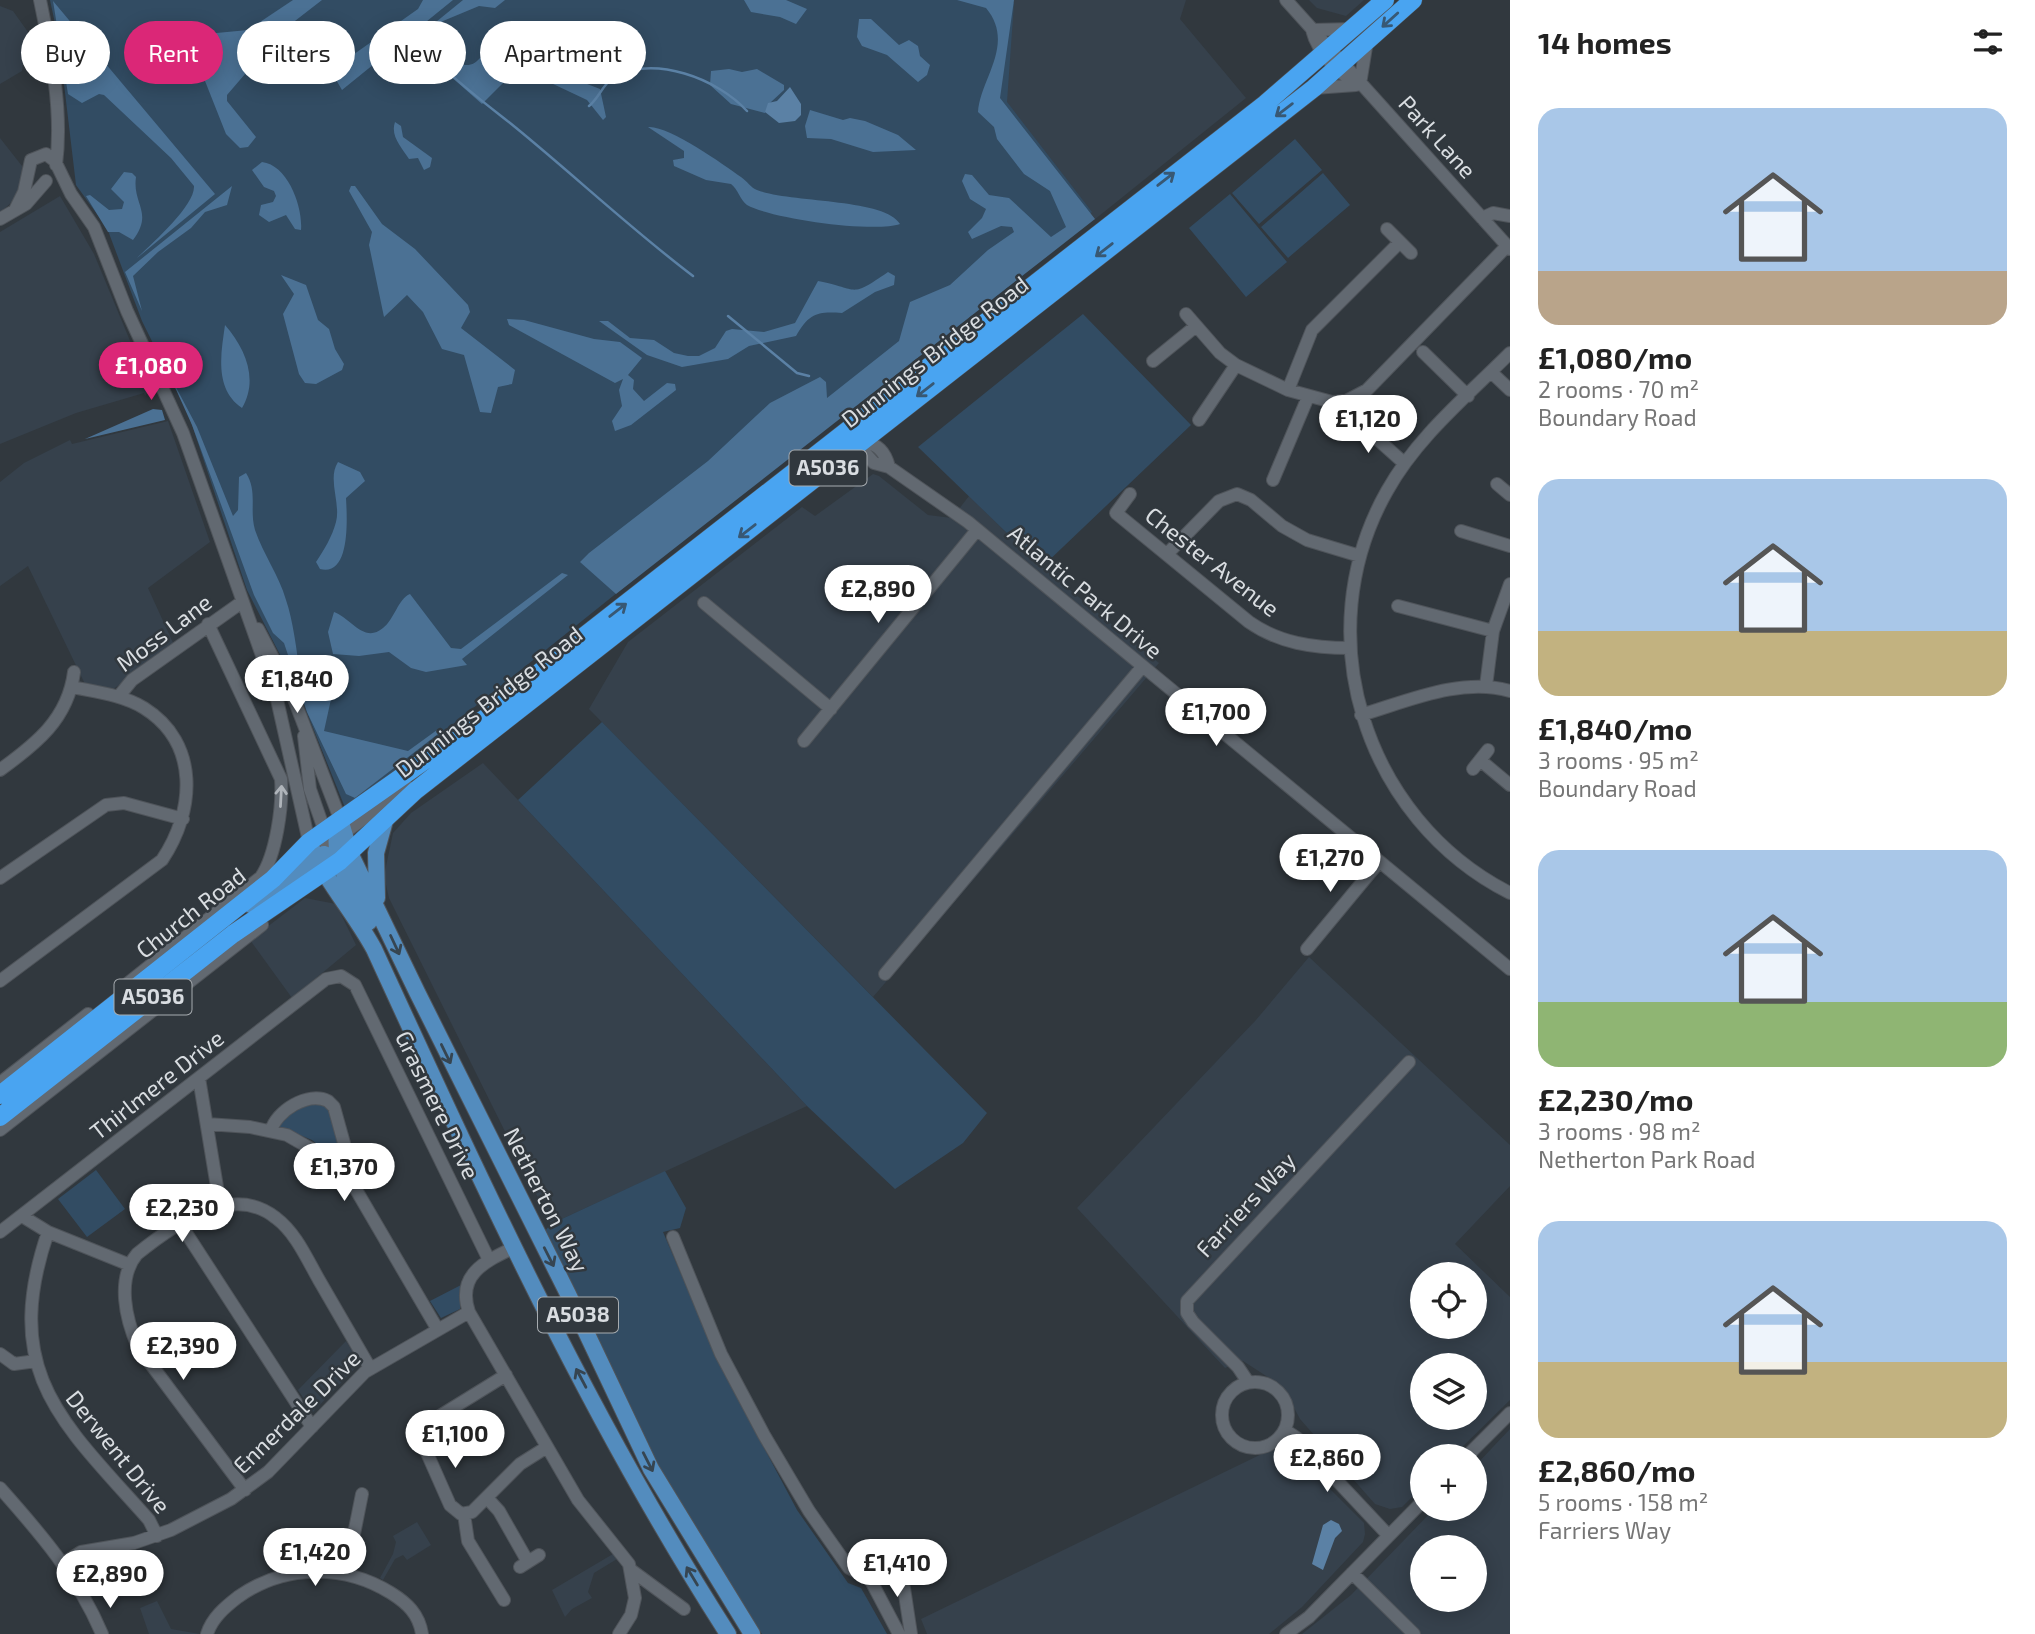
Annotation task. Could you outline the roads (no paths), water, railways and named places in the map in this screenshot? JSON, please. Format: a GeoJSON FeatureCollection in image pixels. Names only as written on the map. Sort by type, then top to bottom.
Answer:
{"type":"FeatureCollection","features":[{"type":"Feature","properties":{"kind":"highway","name":"Dunnings Bridge Road"},"geometry":{"type":"LineString","coordinates":[[332,847],[565,651],[824,449],[857,434],[1314,88],[1353,29],[1385,0]]}},
{"type":"Feature","properties":{"kind":"highway","name":"Dunnings Bridge Road"},"geometry":{"type":"LineString","coordinates":[[332,847],[386,817],[1304,71],[1322,68],[1334,57],[1367,41],[1413,0]]}},
{"type":"Feature","properties":{"kind":"highway","name":"Church Road"},"geometry":{"type":"LineString","coordinates":[[0,1095],[273,879],[332,847]]}},
{"type":"Feature","properties":{"kind":"highway","name":"Church Road"},"geometry":{"type":"LineString","coordinates":[[0,1117],[259,916],[332,847]]}},
{"type":"Feature","properties":{"kind":"main road"},"geometry":{"type":"LineString","coordinates":[[379,909],[375,865],[386,817]]}},
{"type":"Feature","properties":{"kind":"main road","name":"Netherton Way"},"geometry":{"type":"LineString","coordinates":[[332,847],[379,909],[463,1088],[563,1283],[651,1469],[752,1634]]}},
{"type":"Feature","properties":{"kind":"main road","name":"Netherton Way"},"geometry":{"type":"LineString","coordinates":[[332,847],[376,935],[384,971],[515,1247],[643,1495],[728,1634]]}},
{"type":"Feature","properties":{"kind":"street"},"geometry":{"type":"LineString","coordinates":[[0,219],[26,204],[46,181],[53,177],[56,165],[57,129],[52,67],[40,0]]}},
{"type":"Feature","properties":{"kind":"street","name":"Park Lane"},"geometry":{"type":"LineString","coordinates":[[1286,0],[1312,30],[1315,44],[1334,57],[1360,84],[1509,247]]}},
{"type":"Feature","properties":{"kind":"street"},"geometry":{"type":"LineString","coordinates":[[1304,71],[1312,30],[1353,29]]}},
{"type":"Feature","properties":{"kind":"street"},"geometry":{"type":"LineString","coordinates":[[1314,88],[1360,84],[1367,41]]}},
{"type":"Feature","properties":{"kind":"street"},"geometry":{"type":"LineString","coordinates":[[15,209],[24,192],[32,160],[42,154],[57,129]]}},
{"type":"Feature","properties":{"kind":"street"},"geometry":{"type":"LineString","coordinates":[[42,154],[52,158],[71,194],[94,227],[127,311],[183,433],[276,695],[303,819],[332,847]]}},
{"type":"Feature","properties":{"kind":"street"},"geometry":{"type":"LineString","coordinates":[[29,170],[37,180],[46,181],[71,194]]}},
{"type":"Feature","properties":{"kind":"street"},"geometry":{"type":"LineString","coordinates":[[1482,218],[1489,214],[1510,216]]}},
{"type":"Feature","properties":{"kind":"street"},"geometry":{"type":"LineString","coordinates":[[1387,229],[1411,253]]}},
{"type":"Feature","properties":{"kind":"street"},"geometry":{"type":"LineString","coordinates":[[1288,390],[1312,330],[1399,242]]}},
{"type":"Feature","properties":{"kind":"street"},"geometry":{"type":"LineString","coordinates":[[1186,314],[1236,365],[1288,390],[1319,401],[1346,401],[1367,390],[1509,247]]}},
{"type":"Feature","properties":{"kind":"street"},"geometry":{"type":"LineString","coordinates":[[1153,361],[1196,326]]}},
{"type":"Feature","properties":{"kind":"street"},"geometry":{"type":"LineString","coordinates":[[1423,352],[1468,396]]}},
{"type":"Feature","properties":{"kind":"street"},"geometry":{"type":"LineString","coordinates":[[1510,353],[1405,463],[1374,516],[1360,556],[1351,602],[1350,648],[1361,715],[1387,776],[1429,834],[1471,870],[1510,894]]}},
{"type":"Feature","properties":{"kind":"street"},"geometry":{"type":"LineString","coordinates":[[1199,419],[1236,365]]}},
{"type":"Feature","properties":{"kind":"street"},"geometry":{"type":"LineString","coordinates":[[1491,372],[1510,390]]}},
{"type":"Feature","properties":{"kind":"street"},"geometry":{"type":"LineString","coordinates":[[1273,480],[1308,397]]}},
{"type":"Feature","properties":{"kind":"street"},"geometry":{"type":"LineString","coordinates":[[1355,419],[1405,463]]}},
{"type":"Feature","properties":{"kind":"street","name":"Atlantic Park Drive"},"geometry":{"type":"LineString","coordinates":[[857,434],[886,454],[890,467],[977,530],[1510,969]]}},
{"type":"Feature","properties":{"kind":"street"},"geometry":{"type":"LineString","coordinates":[[1497,484],[1510,495]]}},
{"type":"Feature","properties":{"kind":"street","name":"Chester Avenue"},"geometry":{"type":"LineString","coordinates":[[1130,494],[1116,513],[1262,631],[1307,645],[1350,648]]}},
{"type":"Feature","properties":{"kind":"street"},"geometry":{"type":"LineString","coordinates":[[1167,554],[1219,500],[1237,494],[1251,500],[1282,526],[1307,540],[1360,556]]}},
{"type":"Feature","properties":{"kind":"street"},"geometry":{"type":"LineString","coordinates":[[804,741],[977,530]]}},
{"type":"Feature","properties":{"kind":"street"},"geometry":{"type":"LineString","coordinates":[[1461,531],[1510,546]]}},
{"type":"Feature","properties":{"kind":"street"},"geometry":{"type":"LineString","coordinates":[[1486,686],[1493,631],[1510,584]]}},
{"type":"Feature","properties":{"kind":"street"},"geometry":{"type":"LineString","coordinates":[[242,602],[277,662],[302,719],[332,847]]}},
{"type":"Feature","properties":{"kind":"street","name":"Moss Lane"},"geometry":{"type":"LineString","coordinates":[[72,687],[118,696],[132,680],[242,602]]}},
{"type":"Feature","properties":{"kind":"street"},"geometry":{"type":"LineString","coordinates":[[704,603],[831,709]]}},
{"type":"Feature","properties":{"kind":"street"},"geometry":{"type":"LineString","coordinates":[[1398,606],[1493,631]]}},
{"type":"Feature","properties":{"kind":"street","name":"Church Road"},"geometry":{"type":"LineString","coordinates":[[0,1083],[261,877],[270,864],[282,797],[281,779],[208,624]]}},
{"type":"Feature","properties":{"kind":"street"},"geometry":{"type":"LineString","coordinates":[[885,974],[1142,667]]}},
{"type":"Feature","properties":{"kind":"street"},"geometry":{"type":"LineString","coordinates":[[0,770],[36,744],[53,726],[72,687],[74,672]]}},
{"type":"Feature","properties":{"kind":"street"},"geometry":{"type":"LineString","coordinates":[[1361,715],[1452,689],[1486,686],[1510,691]]}},
{"type":"Feature","properties":{"kind":"street"},"geometry":{"type":"LineString","coordinates":[[0,981],[162,860],[176,839],[183,819],[187,780],[178,744],[162,722],[143,708],[118,696]]}},
{"type":"Feature","properties":{"kind":"street"},"geometry":{"type":"LineString","coordinates":[[302,719],[310,789],[332,847]]}},
{"type":"Feature","properties":{"kind":"street"},"geometry":{"type":"LineString","coordinates":[[1480,760],[1510,785]]}},
{"type":"Feature","properties":{"kind":"street"},"geometry":{"type":"LineString","coordinates":[[332,847],[428,772],[454,761]]}},
{"type":"Feature","properties":{"kind":"street"},"geometry":{"type":"LineString","coordinates":[[0,878],[106,805],[124,803],[183,819]]}},
{"type":"Feature","properties":{"kind":"street"},"geometry":{"type":"LineString","coordinates":[[1307,949],[1379,862]]}},
{"type":"Feature","properties":{"kind":"street","name":"Church Road"},"geometry":{"type":"LineString","coordinates":[[0,1129],[262,925],[259,916]]}},
{"type":"Feature","properties":{"kind":"street","name":"Thirlmere Drive"},"geometry":{"type":"LineString","coordinates":[[0,1232],[326,979],[341,976]]}},
{"type":"Feature","properties":{"kind":"street","name":"Grasmere Drive"},"geometry":{"type":"LineString","coordinates":[[341,976],[355,985],[489,1260]]}},
{"type":"Feature","properties":{"kind":"street","name":"Farriers Way"},"geometry":{"type":"LineString","coordinates":[[1248,1382],[1238,1367],[1193,1322],[1187,1313],[1187,1301],[1409,1062]]}},
{"type":"Feature","properties":{"kind":"street"},"geometry":{"type":"LineString","coordinates":[[199,1078],[220,1205]]}},
{"type":"Feature","properties":{"kind":"street"},"geometry":{"type":"LineString","coordinates":[[271,1131],[275,1118],[311,1098],[328,1101],[335,1110],[347,1154],[346,1162],[338,1169]]}},
{"type":"Feature","properties":{"kind":"street"},"geometry":{"type":"LineString","coordinates":[[207,1124],[271,1131],[304,1143],[338,1169],[355,1188],[438,1330]]}},
{"type":"Feature","properties":{"kind":"street"},"geometry":{"type":"LineString","coordinates":[[245,1490],[138,1347],[126,1307],[130,1265],[143,1249],[220,1205],[251,1206],[269,1213],[284,1225],[304,1253],[370,1368]]}},
{"type":"Feature","properties":{"kind":"street"},"geometry":{"type":"LineString","coordinates":[[22,1216],[48,1232],[130,1265]]}},
{"type":"Feature","properties":{"kind":"street"},"geometry":{"type":"LineString","coordinates":[[181,1225],[312,1427]]}},
{"type":"Feature","properties":{"kind":"street","name":"Derwent Drive"},"geometry":{"type":"LineString","coordinates":[[48,1232],[32,1295],[36,1361],[44,1388],[62,1421],[149,1520],[156,1536]]}},
{"type":"Feature","properties":{"kind":"street"},"geometry":{"type":"LineString","coordinates":[[673,1237],[722,1354],[764,1435],[809,1511],[849,1569],[870,1579]]}},
{"type":"Feature","properties":{"kind":"street"},"geometry":{"type":"LineString","coordinates":[[515,1247],[476,1268],[468,1280],[466,1296],[469,1312],[578,1500],[625,1558],[631,1570],[635,1591],[633,1606],[619,1634]]}},
{"type":"Feature","properties":{"kind":"street","name":"Ennerdale Drive"},"geometry":{"type":"LineString","coordinates":[[64,1563],[81,1552],[156,1536],[198,1518],[245,1490],[268,1472],[370,1368],[469,1312]]}},
{"type":"Feature","properties":{"kind":"street"},"geometry":{"type":"LineString","coordinates":[[0,1354],[14,1364],[36,1361]]}},
{"type":"Feature","properties":{"kind":"street"},"geometry":{"type":"LineString","coordinates":[[504,1600],[502,1585],[468,1541],[464,1514],[450,1505],[423,1444],[421,1433],[430,1422],[506,1375]]}},
{"type":"Feature","properties":{"kind":"street"},"geometry":{"type":"LineString","coordinates":[[1248,1382],[1261,1382],[1279,1392],[1289,1412],[1285,1430],[1278,1439],[1260,1447],[1244,1446],[1231,1437],[1222,1414],[1225,1402],[1239,1386],[1248,1382]]}},
{"type":"Feature","properties":{"kind":"street"},"geometry":{"type":"LineString","coordinates":[[1479,1444],[1510,1413]]}},
{"type":"Feature","properties":{"kind":"street"},"geometry":{"type":"LineString","coordinates":[[1285,1430],[1297,1437],[1388,1535]]}},
{"type":"Feature","properties":{"kind":"street"},"geometry":{"type":"LineString","coordinates":[[464,1514],[475,1510],[520,1464],[547,1447]]}},
{"type":"Feature","properties":{"kind":"street"},"geometry":{"type":"LineString","coordinates":[[1,1491],[64,1563],[103,1634]]}},
{"type":"Feature","properties":{"kind":"street"},"geometry":{"type":"LineString","coordinates":[[346,1574],[362,1494]]}},
{"type":"Feature","properties":{"kind":"street"},"geometry":{"type":"LineString","coordinates":[[488,1499],[499,1510],[529,1561]]}},
{"type":"Feature","properties":{"kind":"street"},"geometry":{"type":"LineString","coordinates":[[1286,1634],[1352,1573],[1410,1514]]}},
{"type":"Feature","properties":{"kind":"street"},"geometry":{"type":"LineString","coordinates":[[870,1579],[889,1559],[904,1587],[911,1634]]}},
{"type":"Feature","properties":{"kind":"street"},"geometry":{"type":"LineString","coordinates":[[631,1570],[684,1609]]}},
{"type":"Feature","properties":{"kind":"street"},"geometry":{"type":"LineString","coordinates":[[207,1634],[213,1621],[231,1602],[264,1582],[305,1572],[346,1574],[372,1583],[399,1598],[416,1615],[422,1634]]}},
{"type":"Feature","properties":{"kind":"street"},"geometry":{"type":"LineString","coordinates":[[1352,1573],[1414,1634]]}},
{"type":"Feature","properties":{"kind":"street"},"geometry":{"type":"LineString","coordinates":[[870,1579],[871,1586],[900,1634]]}},
{"type":"Feature","properties":{"kind":"waterway"},"geometry":{"type":"LineString","coordinates":[[589,106],[613,78],[629,71],[666,69],[703,80],[735,99],[747,111]]}},
{"type":"Feature","properties":{"kind":"waterway"},"geometry":{"type":"LineString","coordinates":[[462,84],[693,276]]}},
{"type":"Feature","properties":{"kind":"waterway"},"geometry":{"type":"LineString","coordinates":[[728,316],[797,373],[809,376]]}}]}
